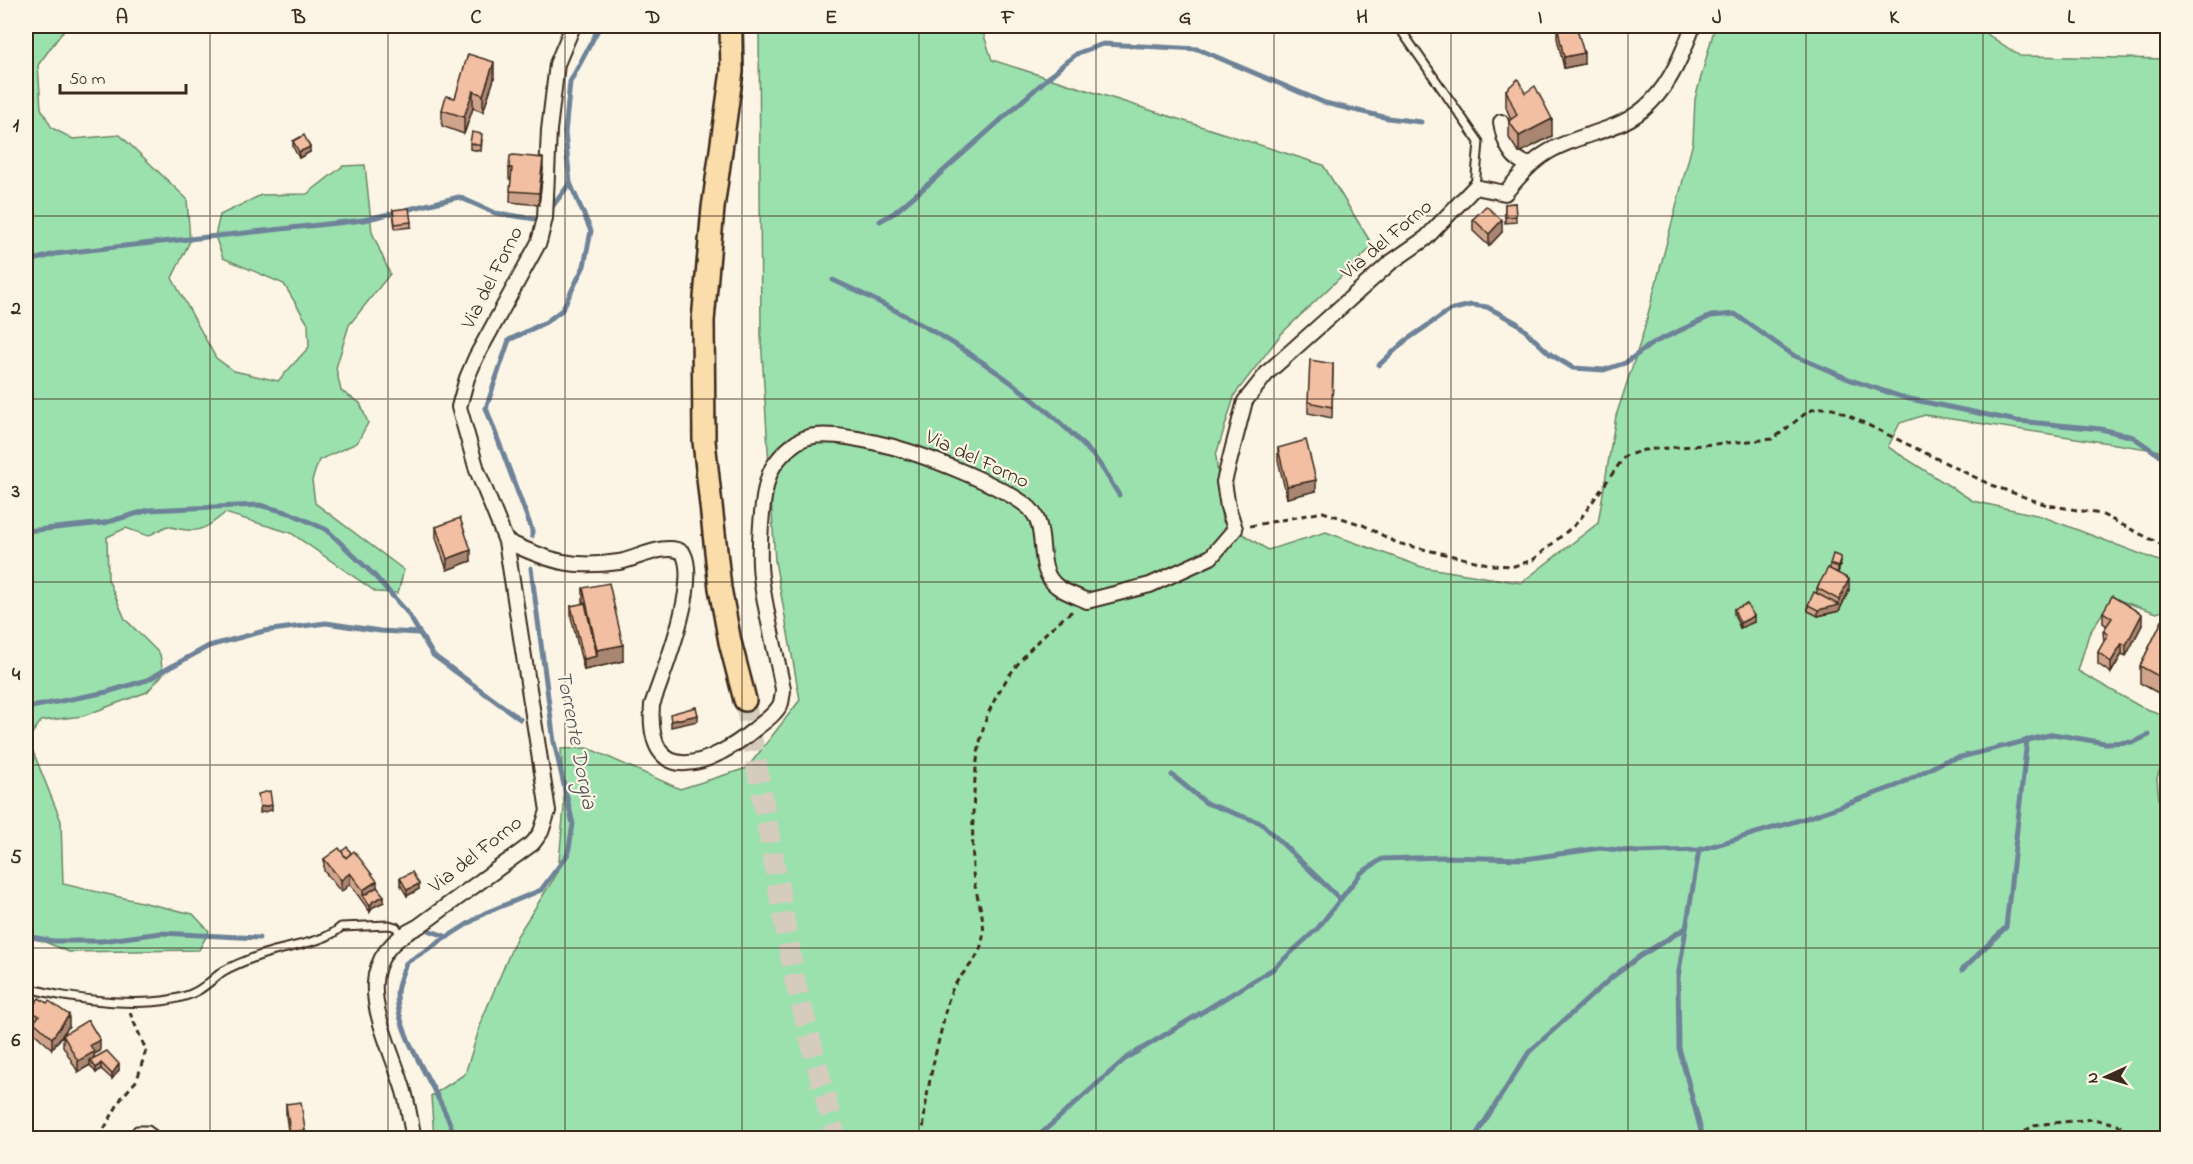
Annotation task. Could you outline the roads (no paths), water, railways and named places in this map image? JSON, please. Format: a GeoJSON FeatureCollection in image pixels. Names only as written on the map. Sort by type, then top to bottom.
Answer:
{"type":"FeatureCollection","features":[{"type":"Feature","properties":{"kind":"highway"},"geometry":{"type":"LineString","coordinates":[[731,26],[732,71],[713,208],[703,321],[704,441],[720,588],[730,642],[745,700]]}},
{"type":"Feature","properties":{"kind":"street","name":"Via del Forno"},"geometry":{"type":"LineString","coordinates":[[414,1138],[404,1088],[377,1010],[374,975],[378,960],[386,948],[401,935],[419,926],[533,843],[546,821],[548,811],[506,541],[477,470],[459,407],[476,357],[539,242],[545,218],[549,130],[557,64],[573,26]]}},
{"type":"Feature","properties":{"kind":"street"},"geometry":{"type":"LineString","coordinates":[[1474,187],[1505,193],[1530,165],[1548,151],[1618,126],[1652,102],[1680,60],[1693,26]]}},
{"type":"Feature","properties":{"kind":"street"},"geometry":{"type":"LineString","coordinates":[[1501,122],[1507,147],[1519,163],[1530,165]]}},
{"type":"Feature","properties":{"kind":"street","name":"Via del Forno"},"geometry":{"type":"LineString","coordinates":[[506,541],[553,562],[586,566],[622,562],[672,549],[683,553],[687,565],[687,592],[652,705],[651,723],[653,740],[659,752],[667,759],[682,763],[698,762],[733,747],[771,716],[781,704],[783,689],[761,576],[761,524],[770,474],[779,459],[808,437],[860,439],[905,449],[989,485],[1025,504],[1036,514],[1041,526],[1047,574],[1053,583],[1087,601],[1150,585],[1211,557],[1235,529],[1228,507],[1224,482],[1245,401],[1268,372],[1390,263],[1426,238],[1474,187]]}},
{"type":"Feature","properties":{"kind":"lane"},"geometry":{"type":"LineString","coordinates":[[1398,26],[1479,142],[1474,187]]}},
{"type":"Feature","properties":{"kind":"lane"},"geometry":{"type":"LineString","coordinates":[[26,987],[90,999],[171,1001],[197,991],[224,971],[246,961],[302,942],[333,936],[341,927],[389,925],[396,927],[401,935]]}},
{"type":"Feature","properties":{"kind":"lane"},"geometry":{"type":"LineString","coordinates":[[26,1003],[48,1007]]}},
{"type":"Feature","properties":{"kind":"lane"},"geometry":{"type":"LineString","coordinates":[[131,1138],[137,1130],[148,1130],[159,1138]]}},
{"type":"Feature","properties":{"kind":"waterway","name":"Torrente Dorgia"},"geometry":{"type":"LineString","coordinates":[[532,536],[532,530],[486,408],[509,340],[546,322],[562,310],[584,266],[591,231],[570,183],[565,133],[570,82],[600,26]]}},
{"type":"Feature","properties":{"kind":"waterway"},"geometry":{"type":"LineString","coordinates":[[880,221],[894,213],[932,181],[1066,62],[1078,53],[1103,44],[1198,49],[1325,103],[1388,118],[1421,122]]}},
{"type":"Feature","properties":{"kind":"waterway"},"geometry":{"type":"LineString","coordinates":[[552,207],[570,183]]}},
{"type":"Feature","properties":{"kind":"waterway"},"geometry":{"type":"LineString","coordinates":[[26,262],[55,254],[364,220],[459,197],[495,213],[536,219]]}},
{"type":"Feature","properties":{"kind":"waterway"},"geometry":{"type":"LineString","coordinates":[[833,280],[903,314],[1003,376],[1034,400],[1091,453],[1119,495]]}},
{"type":"Feature","properties":{"kind":"waterway"},"geometry":{"type":"LineString","coordinates":[[1379,365],[1405,341],[1450,310],[1471,305],[1487,307],[1517,323],[1550,354],[1573,368],[1604,370],[1625,363],[1653,343],[1711,316],[1735,314],[1793,355],[1851,380],[1905,398],[2017,421],[2101,429],[2133,437],[2168,461]]}},
{"type":"Feature","properties":{"kind":"waterway"},"geometry":{"type":"LineString","coordinates":[[26,531],[104,523],[149,510],[259,505],[290,513],[327,530],[373,574],[407,612],[433,655],[520,719]]}},
{"type":"Feature","properties":{"kind":"waterway","name":"Torrente Dorgia"},"geometry":{"type":"LineString","coordinates":[[455,1138],[449,1120],[404,1029],[399,1012],[397,990],[406,963],[485,913],[541,890],[568,854],[573,824],[554,742],[531,568]]}},
{"type":"Feature","properties":{"kind":"waterway"},"geometry":{"type":"LineString","coordinates":[[26,708],[107,692],[147,680],[209,646],[264,631],[326,623],[380,631],[419,633]]}},
{"type":"Feature","properties":{"kind":"waterway"},"geometry":{"type":"LineString","coordinates":[[1036,1138],[1125,1059],[1273,969],[1318,928],[1361,873],[1382,859],[1445,857],[1525,859],[1600,848],[1638,852],[1699,850],[1813,816],[1896,786],[1945,761],[2053,734],[2105,743],[2134,742],[2149,735]]}},
{"type":"Feature","properties":{"kind":"waterway"},"geometry":{"type":"LineString","coordinates":[[1962,970],[2006,927],[2027,740]]}},
{"type":"Feature","properties":{"kind":"waterway"},"geometry":{"type":"LineString","coordinates":[[1172,775],[1206,803],[1261,823],[1340,899]]}},
{"type":"Feature","properties":{"kind":"waterway"},"geometry":{"type":"LineString","coordinates":[[1699,850],[1678,977],[1679,1048],[1703,1138]]}},
{"type":"Feature","properties":{"kind":"waterway"},"geometry":{"type":"LineString","coordinates":[[1474,1138],[1529,1052],[1611,978],[1640,956],[1686,928]]}},
{"type":"Feature","properties":{"kind":"waterway"},"geometry":{"type":"LineString","coordinates":[[428,930],[448,937]]}},
{"type":"Feature","properties":{"kind":"waterway"},"geometry":{"type":"LineString","coordinates":[[26,936],[53,941],[101,941],[161,933],[259,938]]}},
{"type":"Feature","properties":{"kind":"tunnel"},"geometry":{"type":"LineString","coordinates":[[745,700],[795,981],[836,1138]]}}]}
